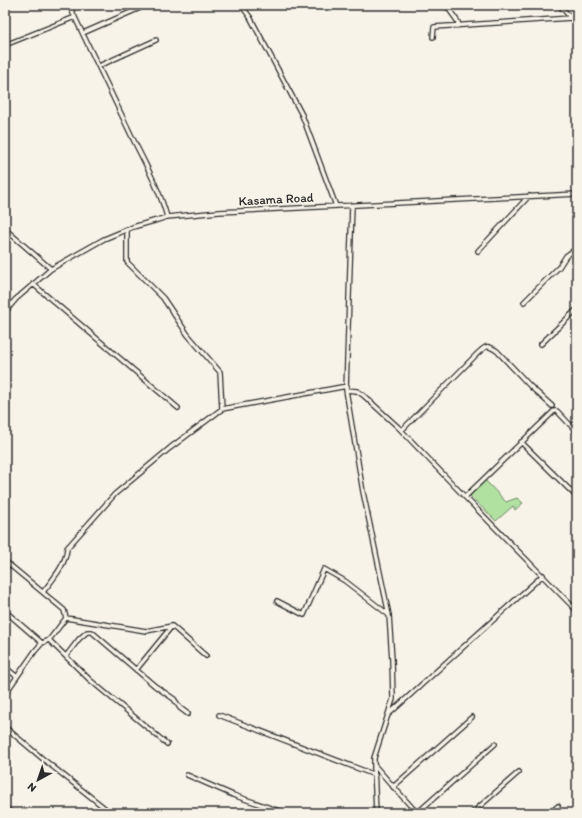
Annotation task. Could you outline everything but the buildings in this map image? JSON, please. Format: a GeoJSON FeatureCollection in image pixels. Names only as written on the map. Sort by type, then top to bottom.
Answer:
{"type":"FeatureCollection","features":[{"type":"Feature","properties":{"kind":"street"},"geometry":{"type":"LineString","coordinates":[[69,5],[146,166],[165,208],[167,217]]}},
{"type":"Feature","properties":{"kind":"street"},"geometry":{"type":"LineString","coordinates":[[83,33],[147,5]]}},
{"type":"Feature","properties":{"kind":"street"},"geometry":{"type":"LineString","coordinates":[[241,5],[250,17],[302,114],[336,206]]}},
{"type":"Feature","properties":{"kind":"street"},"geometry":{"type":"LineString","coordinates":[[446,5],[458,22],[458,26]]}},
{"type":"Feature","properties":{"kind":"street"},"geometry":{"type":"LineString","coordinates":[[559,5],[577,24]]}},
{"type":"Feature","properties":{"kind":"street"},"geometry":{"type":"LineString","coordinates":[[5,45],[75,17]]}},
{"type":"Feature","properties":{"kind":"street"},"geometry":{"type":"LineString","coordinates":[[432,37],[434,27],[571,18]]}},
{"type":"Feature","properties":{"kind":"street"},"geometry":{"type":"LineString","coordinates":[[99,66],[156,40]]}},
{"type":"Feature","properties":{"kind":"street","name":"Kasama Road"},"geometry":{"type":"LineString","coordinates":[[5,312],[32,284],[51,269],[104,239],[127,229],[167,217],[219,212],[577,194]]}},
{"type":"Feature","properties":{"kind":"street"},"geometry":{"type":"LineString","coordinates":[[478,251],[529,196]]}},
{"type":"Feature","properties":{"kind":"street"},"geometry":{"type":"LineString","coordinates":[[352,205],[346,388],[363,492],[389,615],[393,699],[374,758],[376,813]]}},
{"type":"Feature","properties":{"kind":"street"},"geometry":{"type":"LineString","coordinates":[[5,229],[51,269]]}},
{"type":"Feature","properties":{"kind":"street"},"geometry":{"type":"LineString","coordinates":[[127,229],[127,262],[163,298],[188,335],[220,372],[222,410]]}},
{"type":"Feature","properties":{"kind":"street"},"geometry":{"type":"LineString","coordinates":[[524,302],[559,267],[566,256],[577,248]]}},
{"type":"Feature","properties":{"kind":"street"},"geometry":{"type":"LineString","coordinates":[[32,284],[178,408]]}},
{"type":"Feature","properties":{"kind":"street"},"geometry":{"type":"LineString","coordinates":[[541,344],[577,309]]}},
{"type":"Feature","properties":{"kind":"street"},"geometry":{"type":"LineString","coordinates":[[402,430],[485,347],[491,346],[552,406]]}},
{"type":"Feature","properties":{"kind":"street"},"geometry":{"type":"LineString","coordinates":[[43,592],[62,566],[67,556],[68,548],[115,494],[170,448],[222,410],[346,388],[357,391],[363,395],[402,430],[465,497],[577,611]]}},
{"type":"Feature","properties":{"kind":"street"},"geometry":{"type":"LineString","coordinates":[[465,497],[554,411],[557,411],[577,432]]}},
{"type":"Feature","properties":{"kind":"street"},"geometry":{"type":"LineString","coordinates":[[521,442],[577,497]]}},
{"type":"Feature","properties":{"kind":"street"},"geometry":{"type":"LineString","coordinates":[[5,561],[64,610],[66,618]]}},
{"type":"Feature","properties":{"kind":"street"},"geometry":{"type":"LineString","coordinates":[[277,601],[304,614],[324,569],[344,581],[389,615]]}},
{"type":"Feature","properties":{"kind":"street"},"geometry":{"type":"LineString","coordinates":[[388,714],[543,575]]}},
{"type":"Feature","properties":{"kind":"street"},"geometry":{"type":"LineString","coordinates":[[5,611],[42,643]]}},
{"type":"Feature","properties":{"kind":"street"},"geometry":{"type":"LineString","coordinates":[[66,618],[146,631],[172,626]]}},
{"type":"Feature","properties":{"kind":"street"},"geometry":{"type":"LineString","coordinates":[[5,694],[16,676],[42,643],[49,640],[66,618]]}},
{"type":"Feature","properties":{"kind":"street"},"geometry":{"type":"LineString","coordinates":[[172,626],[206,656]]}},
{"type":"Feature","properties":{"kind":"street"},"geometry":{"type":"LineString","coordinates":[[136,670],[172,626]]}},
{"type":"Feature","properties":{"kind":"street"},"geometry":{"type":"LineString","coordinates":[[66,656],[79,639],[87,632],[92,632],[155,686],[174,699],[180,708],[188,714]]}},
{"type":"Feature","properties":{"kind":"street"},"geometry":{"type":"LineString","coordinates":[[49,640],[90,680],[167,744]]}},
{"type":"Feature","properties":{"kind":"street"},"geometry":{"type":"LineString","coordinates":[[5,667],[16,676]]}},
{"type":"Feature","properties":{"kind":"street"},"geometry":{"type":"LineString","coordinates":[[393,699],[402,703]]}},
{"type":"Feature","properties":{"kind":"street"},"geometry":{"type":"LineString","coordinates":[[219,715],[375,775]]}},
{"type":"Feature","properties":{"kind":"street"},"geometry":{"type":"LineString","coordinates":[[393,787],[472,718]]}},
{"type":"Feature","properties":{"kind":"street"},"geometry":{"type":"LineString","coordinates":[[5,727],[42,759],[111,813]]}},
{"type":"Feature","properties":{"kind":"street"},"geometry":{"type":"LineString","coordinates":[[374,765],[417,813],[495,744]]}},
{"type":"Feature","properties":{"kind":"street"},"geometry":{"type":"LineString","coordinates":[[472,813],[519,772]]}},
{"type":"Feature","properties":{"kind":"street"},"geometry":{"type":"LineString","coordinates":[[187,775],[233,795],[284,813]]}},
{"type":"Feature","properties":{"kind":"street"},"geometry":{"type":"LineString","coordinates":[[550,813],[558,806]]}},
{"type":"Feature","properties":{"kind":"street"},"geometry":{"type":"LineString","coordinates":[[5,808],[12,813]]}},
{"type":"Feature","properties":{"kind":"green space"},"geometry":{"type":"Polygon","coordinates":[[[485,480],[506,502],[517,498],[523,503],[515,510],[513,506],[496,521],[470,496],[485,480]]]}}]}
